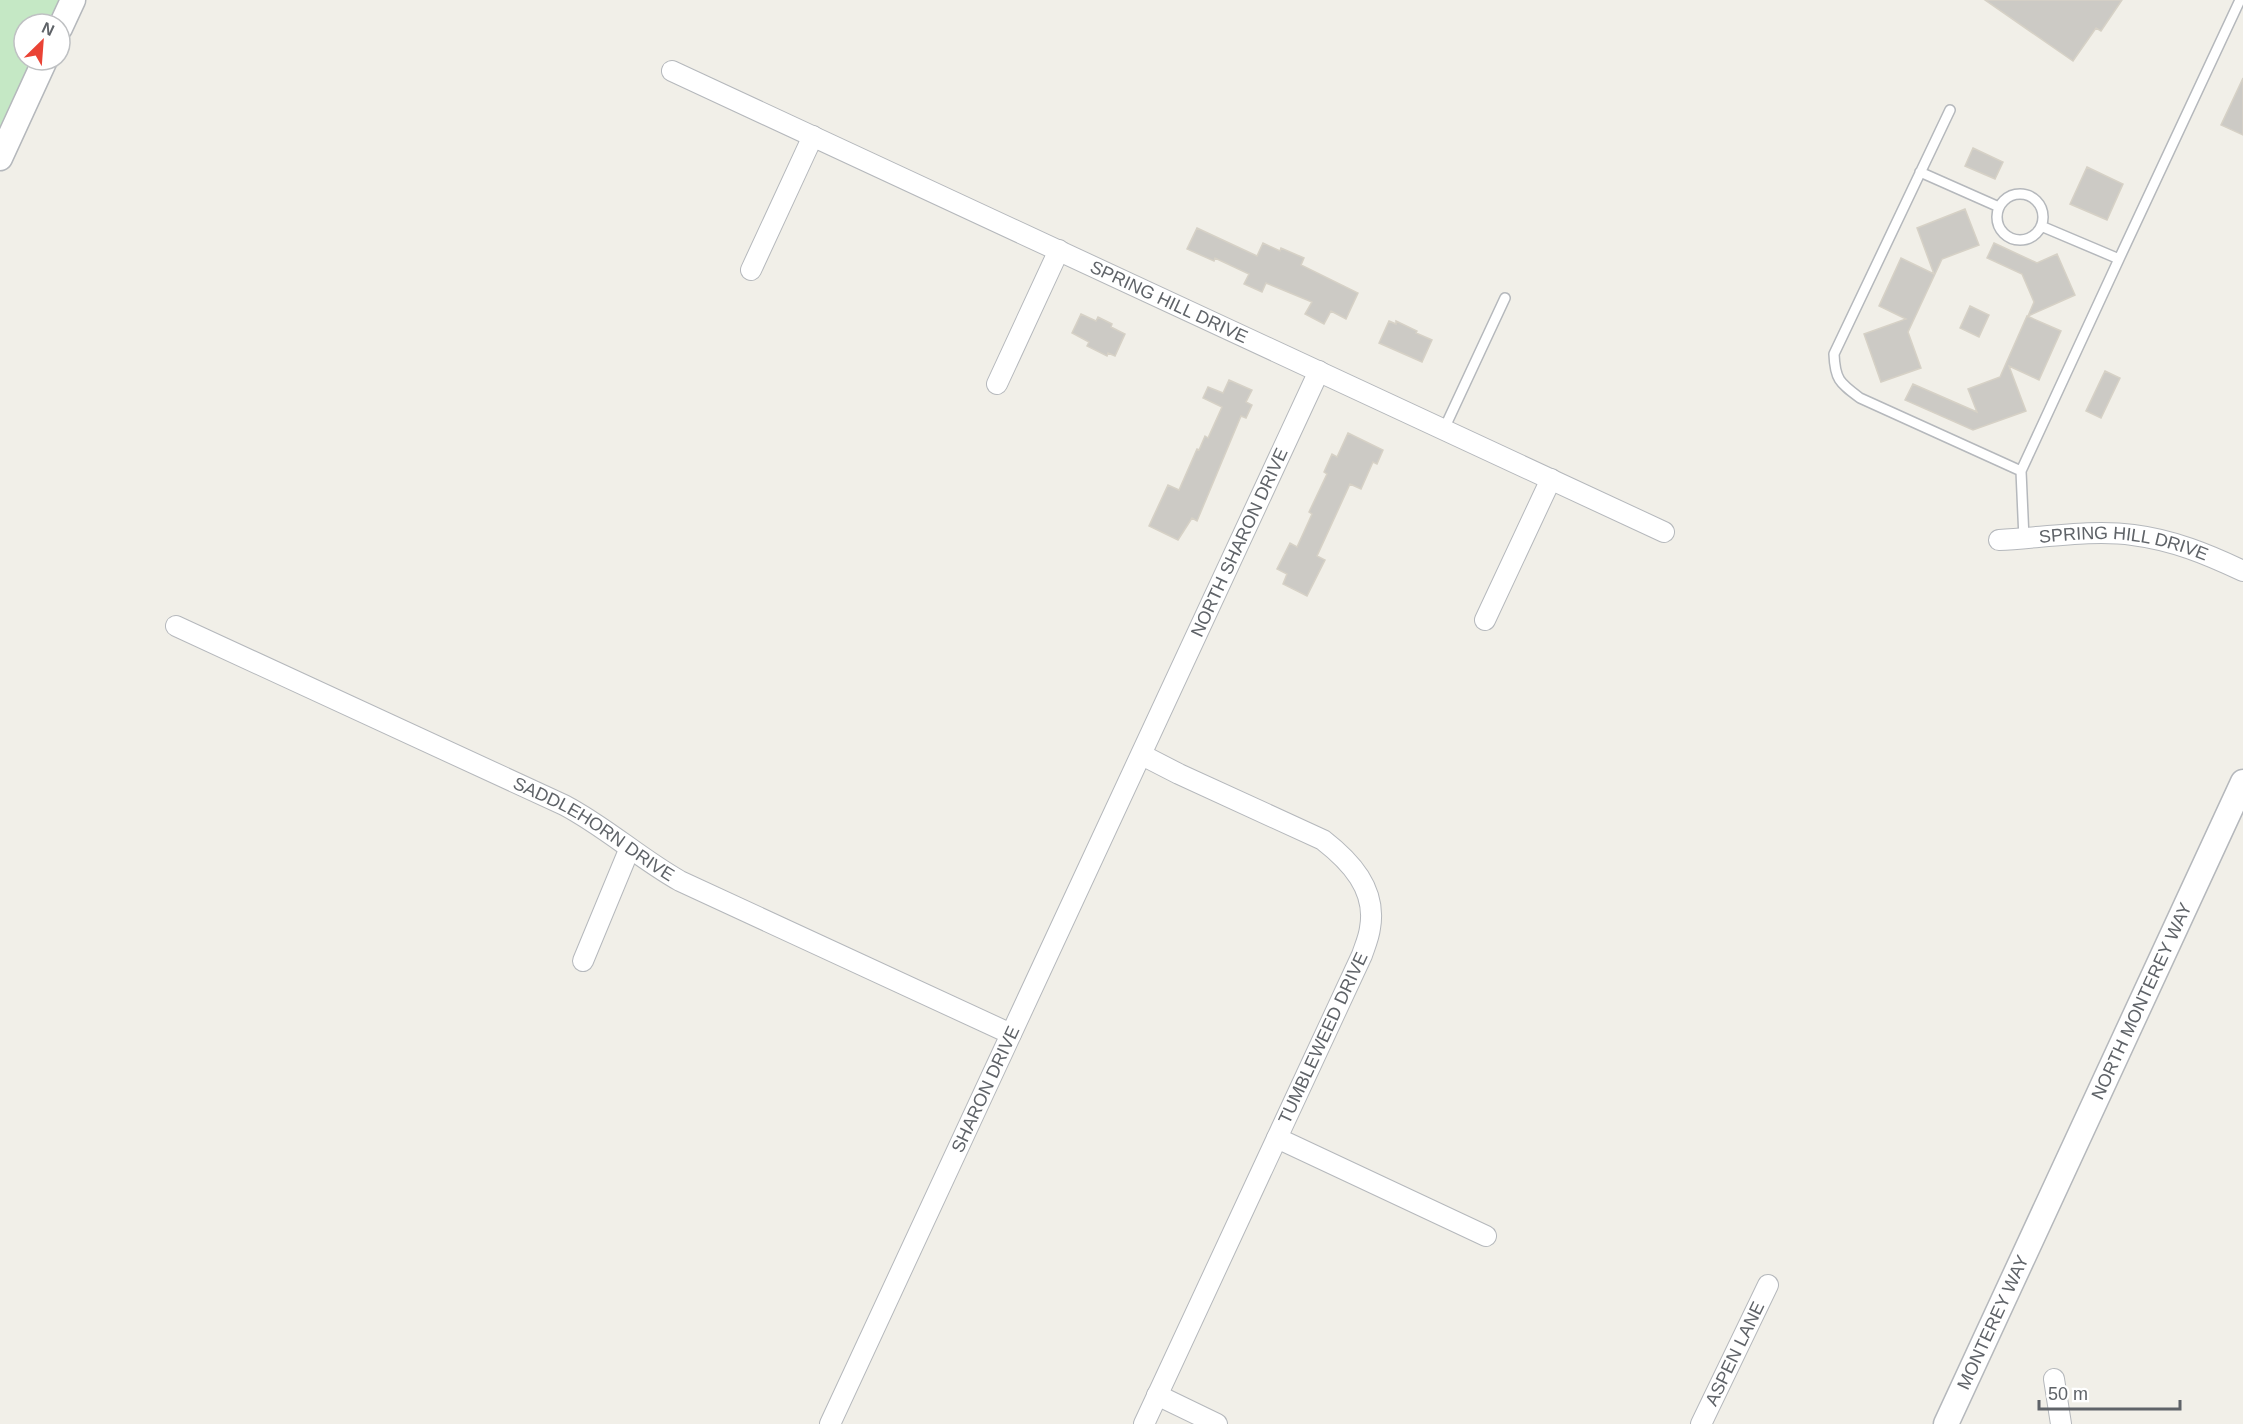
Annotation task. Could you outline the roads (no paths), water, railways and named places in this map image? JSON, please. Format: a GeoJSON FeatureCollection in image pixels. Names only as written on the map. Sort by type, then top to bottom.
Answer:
{"type":"FeatureCollection","features":[{"type":"Feature","properties":{"kind":"street","name":"SPRING HILL DRIVE"},"geometry":{"type":"LineString","coordinates":[[672,71],[1664,532]]}},
{"type":"Feature","properties":{"kind":"street"},"geometry":{"type":"LineString","coordinates":[[0,158],[39,72]]}},
{"type":"Feature","properties":{"kind":"street"},"geometry":{"type":"LineString","coordinates":[[750,270],[813,136]]}},
{"type":"Feature","properties":{"kind":"street"},"geometry":{"type":"LineString","coordinates":[[997,384],[1059,250]]}},
{"type":"Feature","properties":{"kind":"street","name":"NORTH SHARON DRIVE"},"geometry":{"type":"LineString","coordinates":[[1142,755],[1319,371]]}},
{"type":"Feature","properties":{"kind":"street"},"geometry":{"type":"LineString","coordinates":[[1485,620],[1551,479]]}},
{"type":"Feature","properties":{"kind":"street","name":"SPRING HILL DRIVE"},"geometry":{"type":"LineString","coordinates":[[2000,540],[2131,534],[2165,540],[2198,550],[2243,570]]}},
{"type":"Feature","properties":{"kind":"street","name":"SADDLEHORN DRIVE"},"geometry":{"type":"LineString","coordinates":[[176,626],[564,805],[606,829],[622,841],[629,850],[680,881],[1011,1034]]}},
{"type":"Feature","properties":{"kind":"street","name":"SHARON DRIVE"},"geometry":{"type":"LineString","coordinates":[[830,1424],[1142,755]]}},
{"type":"Feature","properties":{"kind":"street","name":"TUMBLEWEED DRIVE"},"geometry":{"type":"LineString","coordinates":[[1142,755],[1323,840],[1356,870],[1369,897],[1370,928],[1362,955],[1144,1424]]}},
{"type":"Feature","properties":{"kind":"street","name":"NORTH MONTEREY WAY"},"geometry":{"type":"LineString","coordinates":[[2041,1219],[2243,782]]}},
{"type":"Feature","properties":{"kind":"street"},"geometry":{"type":"LineString","coordinates":[[583,961],[629,850]]}},
{"type":"Feature","properties":{"kind":"street"},"geometry":{"type":"LineString","coordinates":[[1277,1138],[1486,1236]]}},
{"type":"Feature","properties":{"kind":"street","name":"MONTEREY WAY"},"geometry":{"type":"LineString","coordinates":[[1946,1424],[2041,1219]]}},
{"type":"Feature","properties":{"kind":"street","name":"ASPEN LANE"},"geometry":{"type":"LineString","coordinates":[[1701,1424],[1768,1285]]}},
{"type":"Feature","properties":{"kind":"street"},"geometry":{"type":"LineString","coordinates":[[2054,1380],[2061,1424]]}},
{"type":"Feature","properties":{"kind":"street"},"geometry":{"type":"LineString","coordinates":[[1157,1395],[1216,1424]]}},
{"type":"Feature","properties":{"kind":"lane"},"geometry":{"type":"LineString","coordinates":[[2025,539],[2021,471],[2240,0]]}},
{"type":"Feature","properties":{"kind":"lane"},"geometry":{"type":"LineString","coordinates":[[1950,110],[1834,354],[1835,373],[1841,383],[1860,398],[2021,471]]}},
{"type":"Feature","properties":{"kind":"lane"},"geometry":{"type":"LineString","coordinates":[[1920,172],[1999,207]]}},
{"type":"Feature","properties":{"kind":"lane"},"geometry":{"type":"LineString","coordinates":[[2014,194],[2030,195],[2041,207],[2043,215],[2041,226],[2033,236],[2026,239],[2010,238],[1999,226],[1997,219],[1999,207],[2007,197],[2014,194]]}},
{"type":"Feature","properties":{"kind":"lane"},"geometry":{"type":"LineString","coordinates":[[2041,226],[2119,259]]}},
{"type":"Feature","properties":{"kind":"lane"},"geometry":{"type":"LineString","coordinates":[[1444,429],[1505,298]]}}]}
